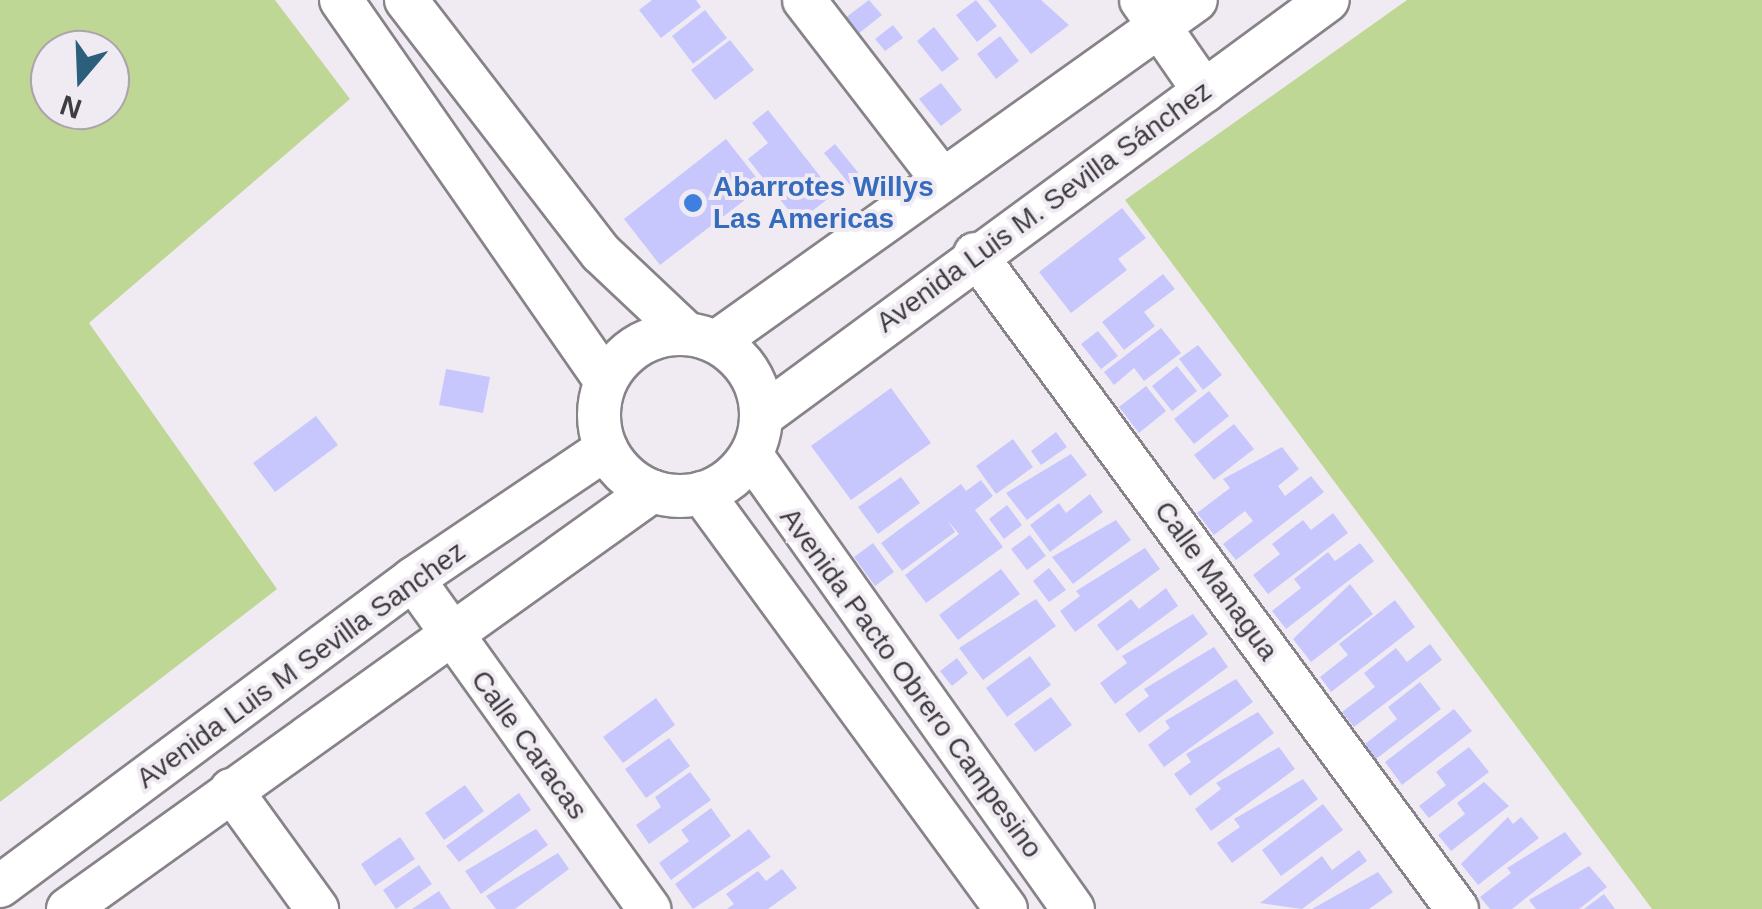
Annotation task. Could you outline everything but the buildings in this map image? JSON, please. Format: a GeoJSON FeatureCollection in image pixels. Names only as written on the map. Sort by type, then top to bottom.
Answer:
{"type":"FeatureCollection","features":[{"type":"Feature","properties":{"kind":"street"},"geometry":{"type":"LineString","coordinates":[[341,0],[495,215],[606,381]]}},
{"type":"Feature","properties":{"kind":"street"},"geometry":{"type":"LineString","coordinates":[[68,909],[652,491],[702,494],[730,480],[757,436],[741,360],[702,338],[601,253],[539,178],[406,0]]}},
{"type":"Feature","properties":{"kind":"street"},"geometry":{"type":"LineString","coordinates":[[804,0],[942,179]]}},
{"type":"Feature","properties":{"kind":"street"},"geometry":{"type":"LineString","coordinates":[[652,491],[606,449],[598,415],[606,381],[640,346],[702,338],[942,179],[1151,13],[1196,0]]}},
{"type":"Feature","properties":{"kind":"street","name":"Avenida Luis M. Sevilla Sánchez"},"geometry":{"type":"LineString","coordinates":[[757,436],[976,254],[1328,0]]}},
{"type":"Feature","properties":{"kind":"street"},"geometry":{"type":"LineString","coordinates":[[1151,13],[1204,91]]}},
{"type":"Feature","properties":{"kind":"street"},"geometry":{"type":"LineString","coordinates":[[495,215],[539,178]]}},
{"type":"Feature","properties":{"kind":"street","name":"Calle Managua"},"geometry":{"type":"LineString","coordinates":[[976,254],[1458,909]]}},
{"type":"Feature","properties":{"kind":"street","name":"Avenida Pacto Obrero Campesino"},"geometry":{"type":"LineString","coordinates":[[757,436],[1074,909]]}},
{"type":"Feature","properties":{"kind":"street","name":"Avenida Luis M Sevilla Sanchez"},"geometry":{"type":"LineString","coordinates":[[0,886],[413,579],[606,449]]}},
{"type":"Feature","properties":{"kind":"street","name":"Avenida Pacto Obrero Campesino"},"geometry":{"type":"LineString","coordinates":[[702,494],[1006,909]]}},
{"type":"Feature","properties":{"kind":"street","name":"Calle Caracas"},"geometry":{"type":"LineString","coordinates":[[413,579],[448,635],[648,909]]}},
{"type":"Feature","properties":{"kind":"street"},"geometry":{"type":"LineString","coordinates":[[231,790],[317,909]]}},
{"type":"Feature","properties":{"kind":"green space"},"geometry":{"type":"Polygon","coordinates":[[[0,0],[275,0],[350,99],[89,323],[277,589],[0,802],[0,0]]]}},
{"type":"Feature","properties":{"kind":"green space"},"geometry":{"type":"Polygon","coordinates":[[[1407,0],[1762,0],[1762,909],[1652,909],[1125,200],[1407,0]]]}},
{"type":"Feature","properties":{"kind":"place","name":"Abarrotes Willys Las Americas"},"geometry":{"type":"Point","coordinates":[693,203]}}]}
